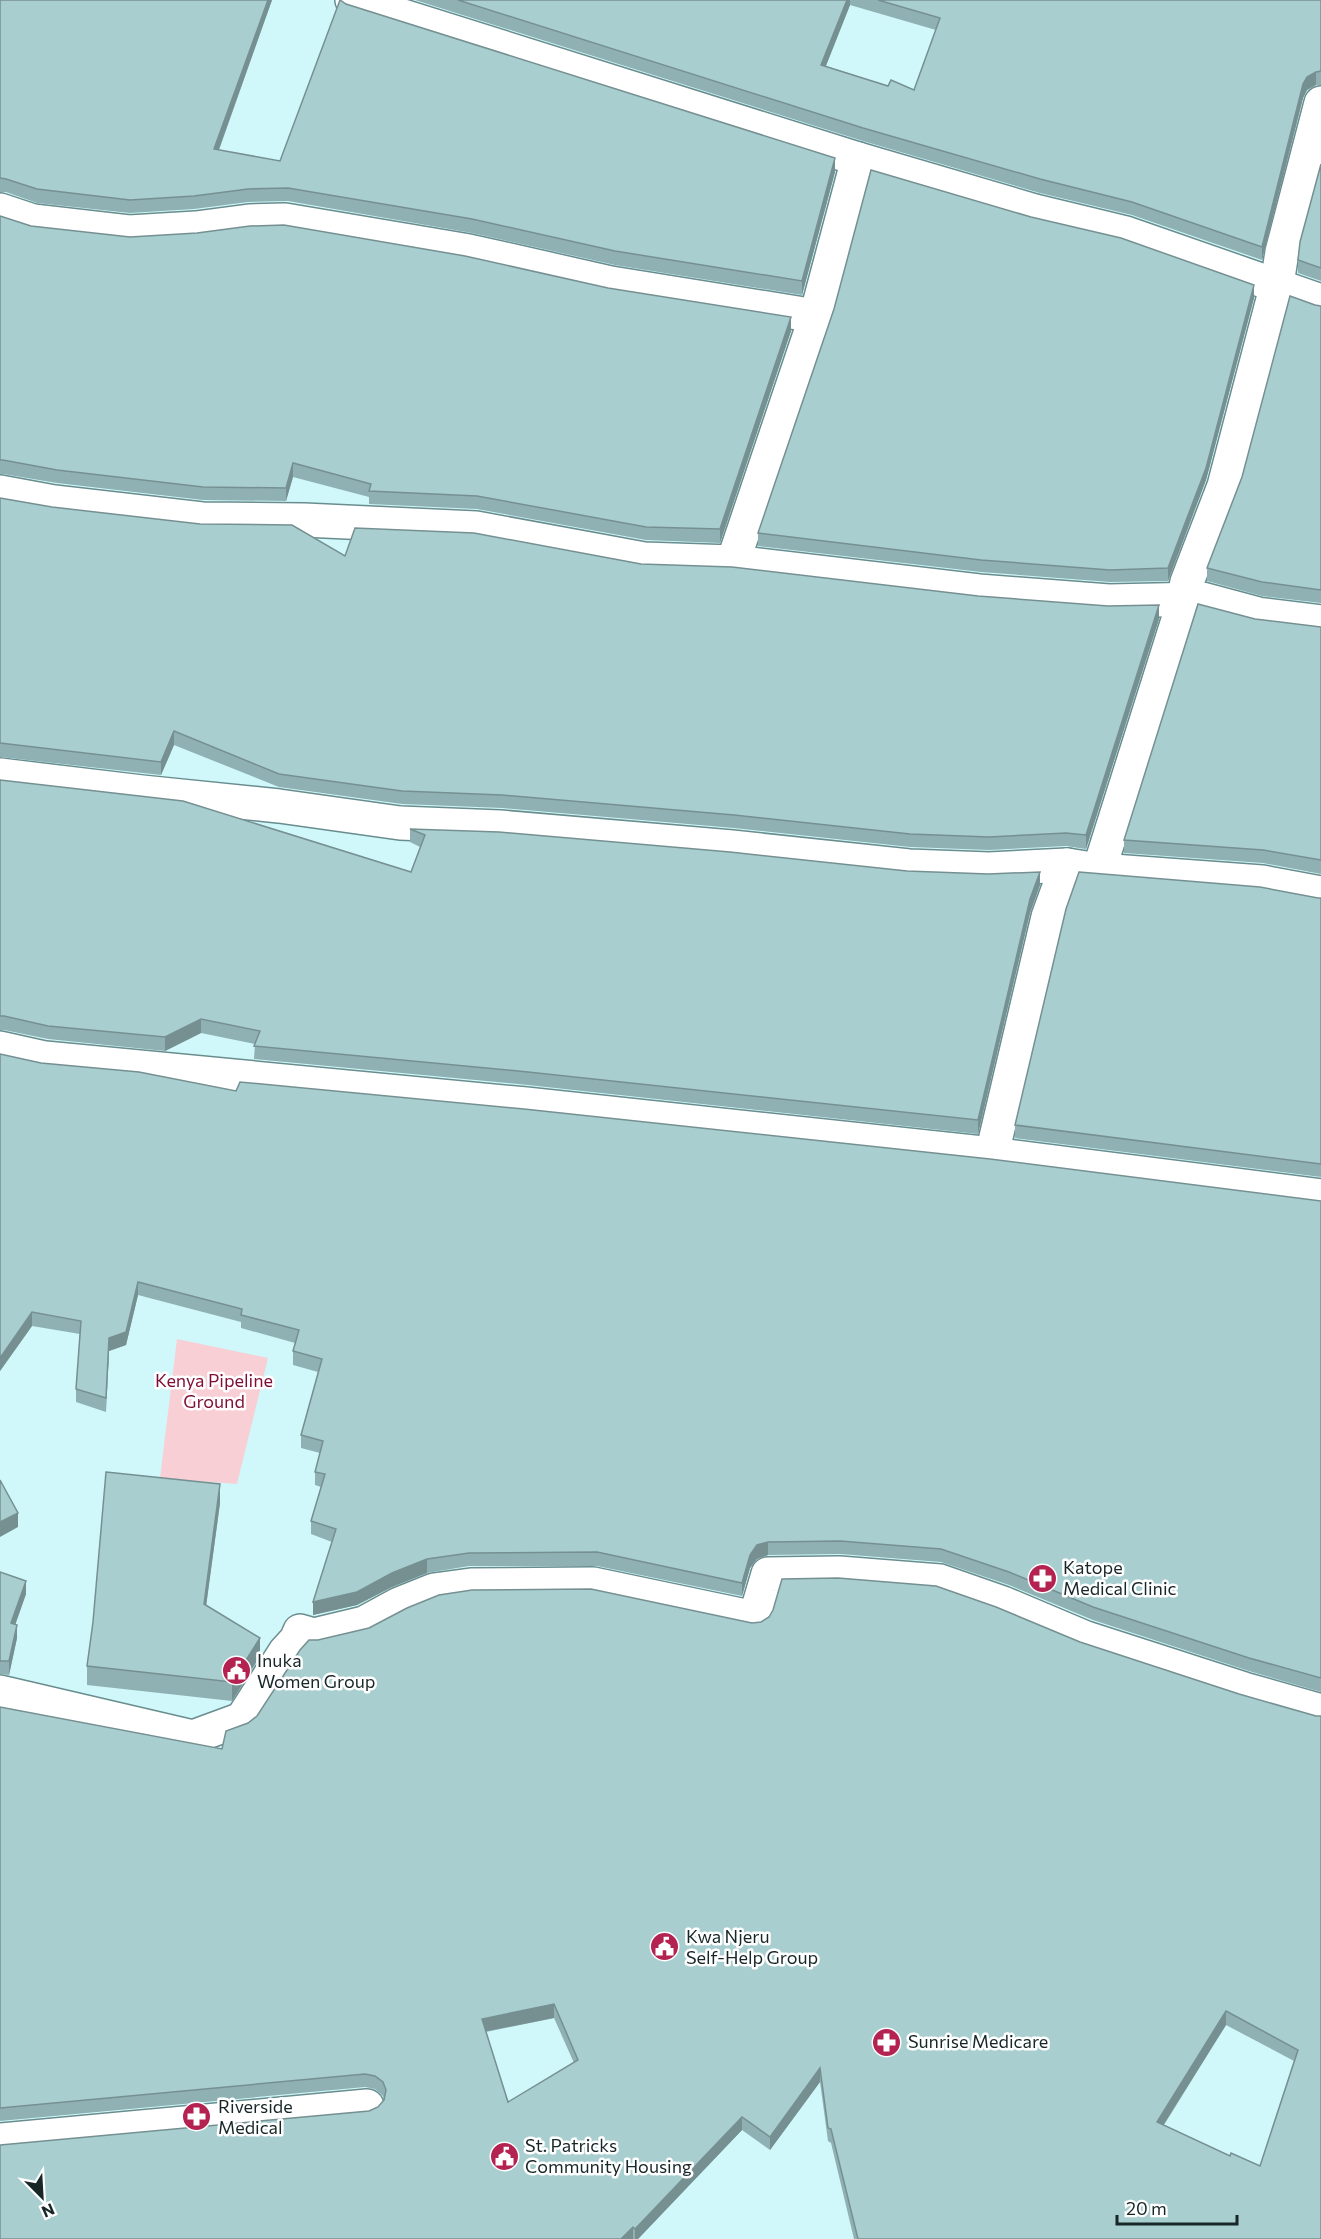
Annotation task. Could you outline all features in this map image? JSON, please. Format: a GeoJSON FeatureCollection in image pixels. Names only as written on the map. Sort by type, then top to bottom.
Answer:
{"type":"FeatureCollection","features":[{"type":"Feature","properties":{"kind":"street"},"geometry":{"type":"LineString","coordinates":[[352,0],[858,159],[1035,211],[1126,233],[1321,301]]}},
{"type":"Feature","properties":{"kind":"street"},"geometry":{"type":"LineString","coordinates":[[1100,870],[1187,582],[1224,486],[1321,103]]}},
{"type":"Feature","properties":{"kind":"street"},"geometry":{"type":"LineString","coordinates":[[733,562],[816,316],[858,159]]}},
{"type":"Feature","properties":{"kind":"street"},"geometry":{"type":"LineString","coordinates":[[0,210],[33,221],[129,232],[285,220],[468,251],[611,283],[816,316]]}},
{"type":"Feature","properties":{"kind":"street"},"geometry":{"type":"LineString","coordinates":[[0,492],[54,502],[202,519],[304,520],[476,528],[644,559],[733,562],[979,591],[1109,601],[1202,599],[1258,614],[1321,622]]}},
{"type":"Feature","properties":{"kind":"street"},"geometry":{"type":"LineString","coordinates":[[0,775],[279,806],[400,823],[500,827],[909,866],[989,869],[1067,865],[1100,870],[1262,882],[1321,893]]}},
{"type":"Feature","properties":{"kind":"street"},"geometry":{"type":"LineString","coordinates":[[992,1154],[1048,917],[1067,865]]}},
{"type":"Feature","properties":{"kind":"street"},"geometry":{"type":"LineString","coordinates":[[0,1048],[45,1058],[514,1103],[992,1154],[1321,1196]]}},
{"type":"Feature","properties":{"kind":"street"},"geometry":{"type":"LineString","coordinates":[[0,1692],[193,1737],[242,1719],[300,1631],[314,1635],[364,1623],[399,1604],[434,1590],[471,1584],[593,1584],[755,1618],[768,1574],[839,1573],[940,1581],[1086,1638],[1244,1689],[1321,1711]]}},
{"type":"Feature","properties":{"kind":"street"},"geometry":{"type":"LineString","coordinates":[[0,2140],[367,2106]]}},
{"type":"Feature","properties":{"kind":"green space","name":"Kenya Pipeline Ground"},"geometry":{"type":"Polygon","coordinates":[[[177,1339],[268,1358],[237,1484],[160,1478],[177,1339]]]}},
{"type":"Feature","properties":{"kind":"building"},"geometry":{"type":"Polygon","coordinates":[[[0,0],[268,0],[214,149],[280,161],[340,0],[346,4],[835,158],[802,281],[615,251],[472,219],[288,188],[248,189],[194,196],[130,200],[37,189],[0,178],[0,0]]]}},
{"type":"Feature","properties":{"kind":"building"},"geometry":{"type":"Polygon","coordinates":[[[458,0],[847,0],[821,65],[888,86],[891,80],[914,90],[940,18],[878,0],[1321,0],[1321,71],[1307,77],[1303,84],[1262,247],[1132,202],[1040,179],[863,128],[458,0]]]}},
{"type":"Feature","properties":{"kind":"building"},"geometry":{"type":"Polygon","coordinates":[[[1321,164],[1321,268],[1298,260],[1300,242],[1321,164]]]}},
{"type":"Feature","properties":{"kind":"building"},"geometry":{"type":"Polygon","coordinates":[[[871,170],[1031,217],[1121,238],[1254,285],[1206,468],[1168,568],[1110,570],[981,560],[758,533],[834,309],[871,170]]]}},
{"type":"Feature","properties":{"kind":"building"},"geometry":{"type":"Polygon","coordinates":[[[0,216],[31,226],[130,237],[284,225],[465,256],[608,288],[791,317],[720,529],[646,527],[477,496],[369,491],[371,484],[293,463],[286,488],[203,487],[57,470],[0,460],[0,216]]]}},
{"type":"Feature","properties":{"kind":"building"},"geometry":{"type":"Polygon","coordinates":[[[1290,296],[1321,306],[1321,590],[1262,582],[1207,568],[1242,477],[1290,296]]]}},
{"type":"Feature","properties":{"kind":"building"},"geometry":{"type":"Polygon","coordinates":[[[0,498],[52,507],[200,524],[292,525],[345,556],[355,528],[474,533],[641,564],[732,567],[978,596],[1108,606],[1159,605],[1086,835],[1066,833],[989,837],[910,834],[734,815],[502,795],[402,791],[279,774],[174,731],[161,762],[0,743],[0,498]]]}},
{"type":"Feature","properties":{"kind":"building"},"geometry":{"type":"Polygon","coordinates":[[[1198,604],[1255,619],[1321,627],[1321,860],[1263,850],[1124,840],[1198,604]]]}},
{"type":"Feature","properties":{"kind":"building"},"geometry":{"type":"Polygon","coordinates":[[[0,780],[183,801],[411,872],[425,835],[410,829],[499,832],[730,852],[907,871],[988,874],[1040,872],[1030,899],[978,1120],[528,1072],[254,1046],[260,1031],[201,1019],[165,1037],[48,1026],[0,1016],[0,780]]]}},
{"type":"Feature","properties":{"kind":"building"},"geometry":{"type":"Polygon","coordinates":[[[1079,872],[1260,887],[1321,898],[1321,1164],[1015,1125],[1066,909],[1079,872]]]}},
{"type":"Feature","properties":{"kind":"building"},"geometry":{"type":"Polygon","coordinates":[[[0,1054],[41,1063],[139,1072],[236,1091],[240,1082],[524,1109],[990,1159],[1321,1201],[1321,1678],[1249,1658],[1093,1607],[1009,1572],[941,1549],[840,1541],[768,1542],[757,1545],[750,1555],[742,1583],[597,1552],[469,1553],[427,1559],[392,1573],[357,1592],[313,1602],[336,1529],[311,1521],[325,1474],[315,1472],[323,1441],[301,1435],[322,1359],[293,1351],[299,1330],[241,1315],[242,1309],[138,1282],[126,1332],[109,1338],[106,1398],[76,1389],[81,1321],[32,1312],[0,1358],[0,1054]]]}},
{"type":"Feature","properties":{"kind":"building"},"geometry":{"type":"Polygon","coordinates":[[[106,1472],[220,1484],[204,1604],[260,1638],[232,1682],[87,1666],[106,1472]]]}},
{"type":"Feature","properties":{"kind":"building"},"geometry":{"type":"Polygon","coordinates":[[[0,1480],[18,1513],[0,1522],[0,1480]]]}},
{"type":"Feature","properties":{"kind":"building"},"geometry":{"type":"Polygon","coordinates":[[[0,1572],[26,1581],[11,1623],[17,1625],[9,1661],[0,1661],[0,1572]]]}},
{"type":"Feature","properties":{"kind":"building"},"geometry":{"type":"Polygon","coordinates":[[[838,1578],[936,1586],[996,1607],[1080,1642],[1239,1694],[1321,1716],[1321,2239],[858,2239],[831,2129],[828,2128],[820,2068],[770,2137],[742,2117],[635,2229],[633,2227],[621,2239],[0,2239],[0,2145],[369,2111],[378,2107],[384,2100],[386,2090],[383,2082],[375,2076],[365,2074],[0,2108],[0,1707],[222,1749],[226,1731],[248,1723],[257,1716],[309,1640],[369,1628],[407,1608],[439,1595],[472,1590],[591,1589],[752,1623],[761,1622],[769,1617],[782,1579],[838,1578]],[[554,2004],[482,2019],[508,2102],[578,2060],[554,2004]],[[1226,2011],[1157,2122],[1230,2156],[1231,2153],[1260,2166],[1298,2050],[1226,2011]]]}},
{"type":"Feature","properties":{"kind":"place","name":"Katope Medical Clinic"},"geometry":{"type":"Point","coordinates":[1042,1578]}},
{"type":"Feature","properties":{"kind":"place","name":"Inuka Women Group"},"geometry":{"type":"Point","coordinates":[236,1671]}},
{"type":"Feature","properties":{"kind":"place","name":"Kwa Njeru Self-Help Group"},"geometry":{"type":"Point","coordinates":[665,1947]}},
{"type":"Feature","properties":{"kind":"place","name":"Sunrise Medicare"},"geometry":{"type":"Point","coordinates":[887,2042]}},
{"type":"Feature","properties":{"kind":"place","name":"Riverside Medical"},"geometry":{"type":"Point","coordinates":[197,2117]}},
{"type":"Feature","properties":{"kind":"place","name":"St. Patricks Community Housing"},"geometry":{"type":"Point","coordinates":[504,2156]}}]}
